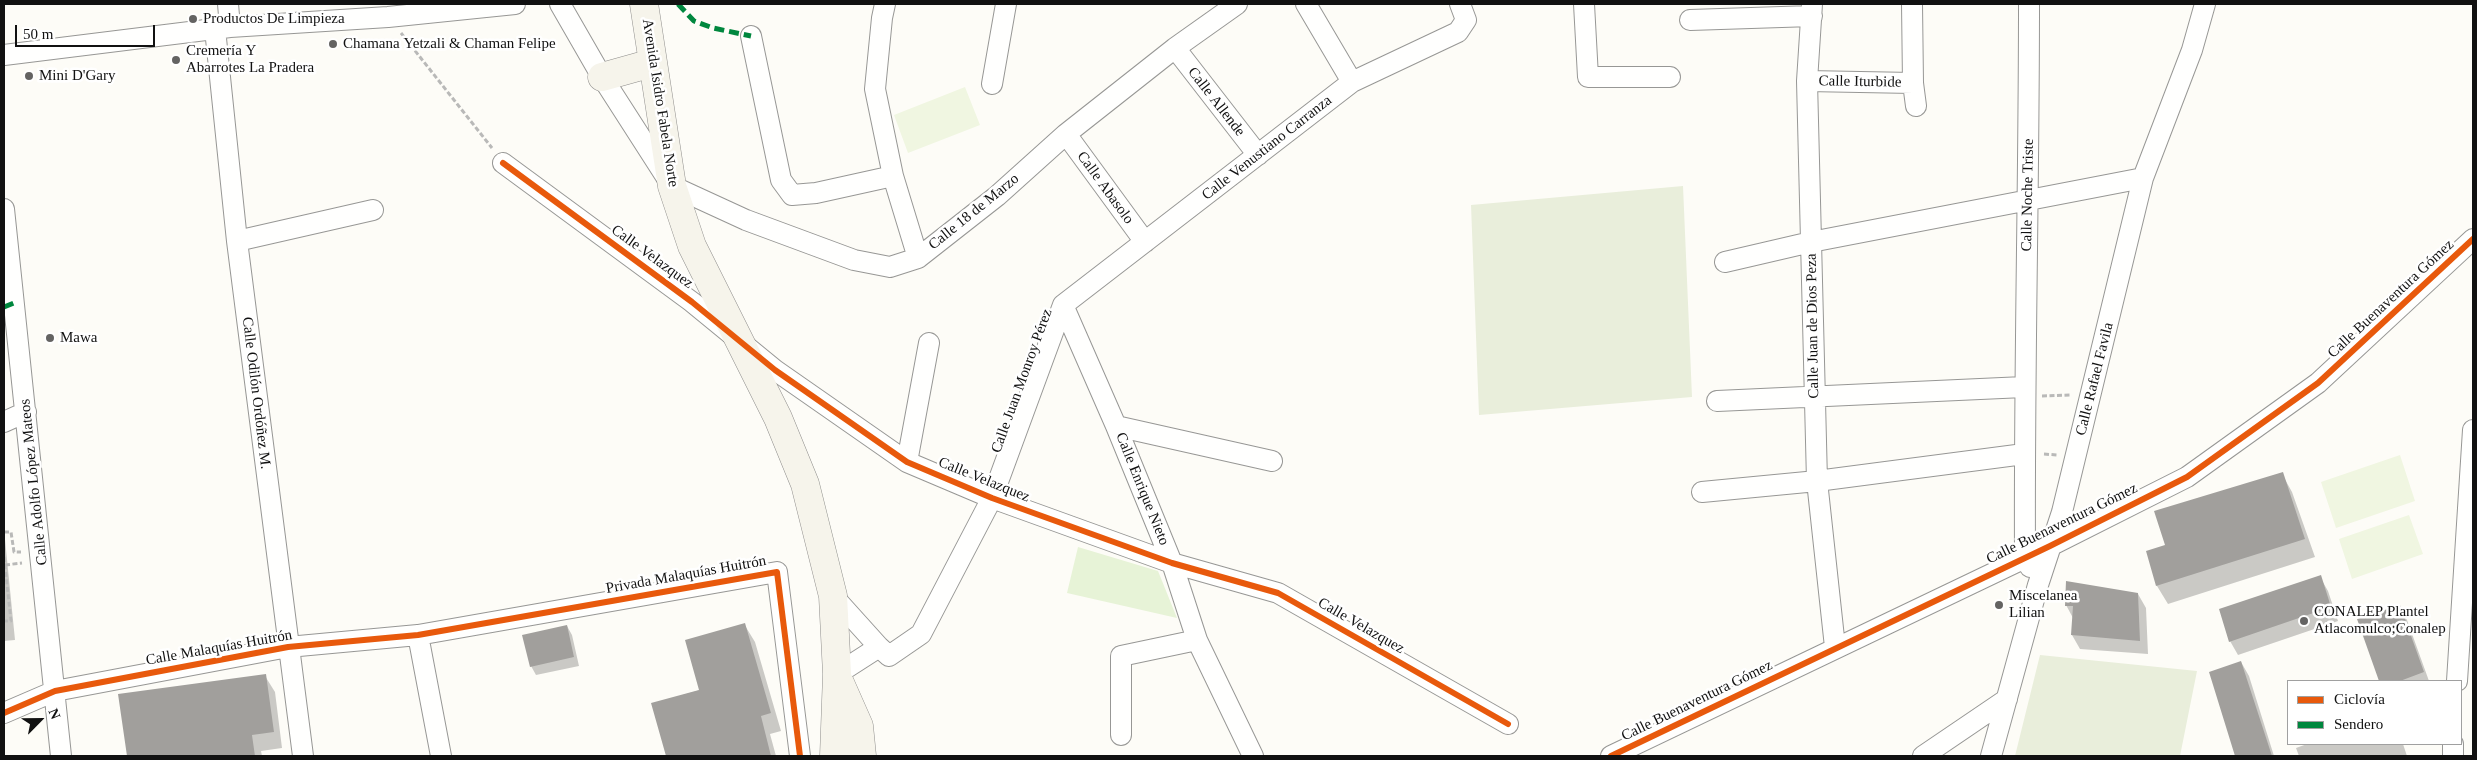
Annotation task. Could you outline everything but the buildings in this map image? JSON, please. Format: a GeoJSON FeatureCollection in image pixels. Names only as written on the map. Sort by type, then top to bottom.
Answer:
{"type":"FeatureCollection","features":[{"type":"Feature","properties":{"kind":"main road","name":"Avenida Isidro Fabela Norte"},"geometry":{"type":"LineString","coordinates":[[644,4],[672,186],[692,246],[778,418],[805,484],[833,596],[837,674]]}},
{"type":"Feature","properties":{"kind":"main road"},"geometry":{"type":"LineString","coordinates":[[602,77],[652,62]]}},
{"type":"Feature","properties":{"kind":"main road"},"geometry":{"type":"LineString","coordinates":[[834,756],[837,674]]}},
{"type":"Feature","properties":{"kind":"main road"},"geometry":{"type":"LineString","coordinates":[[837,674],[858,726],[862,756]]}},
{"type":"Feature","properties":{"kind":"street","name":"Calle Odilón Ordóñez M."},"geometry":{"type":"LineString","coordinates":[[228,4],[222,28],[237,240],[303,756]]}},
{"type":"Feature","properties":{"kind":"street"},"geometry":{"type":"LineString","coordinates":[[4,56],[382,10],[515,4]]}},
{"type":"Feature","properties":{"kind":"street"},"geometry":{"type":"LineString","coordinates":[[560,4],[602,77],[672,186]]}},
{"type":"Feature","properties":{"kind":"street"},"geometry":{"type":"LineString","coordinates":[[885,4],[875,89],[893,176],[918,258]]}},
{"type":"Feature","properties":{"kind":"street"},"geometry":{"type":"LineString","coordinates":[[992,84],[1006,4]]}},
{"type":"Feature","properties":{"kind":"street","name":"Calle 18 de Marzo"},"geometry":{"type":"LineString","coordinates":[[672,186],[746,220],[854,260],[890,267],[918,258],[997,196],[1066,134],[1175,48],[1237,4]]}},
{"type":"Feature","properties":{"kind":"street"},"geometry":{"type":"LineString","coordinates":[[1306,4],[1352,82]]}},
{"type":"Feature","properties":{"kind":"street","name":"Calle Venustiano Carranza"},"geometry":{"type":"LineString","coordinates":[[1063,305],[1352,82],[1458,32],[1466,20],[1460,4]]}},
{"type":"Feature","properties":{"kind":"street"},"geometry":{"type":"LineString","coordinates":[[1584,4],[1588,77],[1670,77]]}},
{"type":"Feature","properties":{"kind":"street","name":"Calle Iturbide"},"geometry":{"type":"LineString","coordinates":[[1912,4],[1913,83],[1916,106]]}},
{"type":"Feature","properties":{"kind":"street","name":"Calle Noche Triste"},"geometry":{"type":"LineString","coordinates":[[2029,4],[2029,201],[2024,392],[2025,556],[2038,585]]}},
{"type":"Feature","properties":{"kind":"street","name":"Calle Rafael Favila"},"geometry":{"type":"LineString","coordinates":[[1991,756],[2038,585],[2062,512],[2144,178],[2192,50],[2205,4]]}},
{"type":"Feature","properties":{"kind":"street"},"geometry":{"type":"LineString","coordinates":[[1690,20],[1812,10]]}},
{"type":"Feature","properties":{"kind":"street","name":"Calle Juan de Dios Peza"},"geometry":{"type":"LineString","coordinates":[[1812,10],[1807,81],[1816,481],[1835,647]]}},
{"type":"Feature","properties":{"kind":"street"},"geometry":{"type":"LineString","coordinates":[[751,36],[781,180],[792,195],[893,176]]}},
{"type":"Feature","properties":{"kind":"street","name":"Calle Allende"},"geometry":{"type":"LineString","coordinates":[[1175,48],[1258,155]]}},
{"type":"Feature","properties":{"kind":"street","name":"Calle Iturbide"},"geometry":{"type":"LineString","coordinates":[[1807,81],[1913,83]]}},
{"type":"Feature","properties":{"kind":"street","name":"Calle Abasolo"},"geometry":{"type":"LineString","coordinates":[[1066,134],[1145,242]]}},
{"type":"Feature","properties":{"kind":"street","name":"Calle Velazquez"},"geometry":{"type":"LineString","coordinates":[[503,163],[692,302],[775,370],[907,462],[992,498],[1172,563],[1278,593],[1508,724]]}},
{"type":"Feature","properties":{"kind":"street"},"geometry":{"type":"LineString","coordinates":[[1725,262],[1811,242],[2144,178]]}},
{"type":"Feature","properties":{"kind":"street","name":"Calle Adolfo López Mateos"},"geometry":{"type":"LineString","coordinates":[[4,209],[9,305],[26,412],[61,756]]}},
{"type":"Feature","properties":{"kind":"street"},"geometry":{"type":"LineString","coordinates":[[237,240],[373,210]]}},
{"type":"Feature","properties":{"kind":"street","name":"Calle Buenaventura Gómez"},"geometry":{"type":"LineString","coordinates":[[1611,756],[2025,556],[2050,546],[2187,477],[2318,383],[2473,239]]}},
{"type":"Feature","properties":{"kind":"street","name":"Calle Enrique Nieto"},"geometry":{"type":"LineString","coordinates":[[1063,305],[1116,426],[1172,563],[1197,640],[1253,756]]}},
{"type":"Feature","properties":{"kind":"street","name":"Calle Juan Monroy Pérez"},"geometry":{"type":"LineString","coordinates":[[879,647],[890,656],[921,634],[992,498],[1063,305]]}},
{"type":"Feature","properties":{"kind":"street"},"geometry":{"type":"LineString","coordinates":[[907,462],[929,343]]}},
{"type":"Feature","properties":{"kind":"street"},"geometry":{"type":"LineString","coordinates":[[1717,401],[2024,392]]}},
{"type":"Feature","properties":{"kind":"street"},"geometry":{"type":"LineString","coordinates":[[4,422],[26,412]]}},
{"type":"Feature","properties":{"kind":"street"},"geometry":{"type":"LineString","coordinates":[[1116,426],[1272,461]]}},
{"type":"Feature","properties":{"kind":"street"},"geometry":{"type":"LineString","coordinates":[[2457,680],[2473,430]]}},
{"type":"Feature","properties":{"kind":"street"},"geometry":{"type":"LineString","coordinates":[[1702,492],[1816,481],[2024,454]]}},
{"type":"Feature","properties":{"kind":"street","name":"Privada Malaquías Huitrón"},"geometry":{"type":"LineString","coordinates":[[418,636],[777,572],[800,756]]}},
{"type":"Feature","properties":{"kind":"street"},"geometry":{"type":"LineString","coordinates":[[833,596],[879,647],[837,674]]}},
{"type":"Feature","properties":{"kind":"street"},"geometry":{"type":"LineString","coordinates":[[418,636],[441,756]]}},
{"type":"Feature","properties":{"kind":"street","name":"Calle Malaquías Huitrón"},"geometry":{"type":"LineString","coordinates":[[4,713],[55,691],[288,647],[331,645],[418,636]]}},
{"type":"Feature","properties":{"kind":"street"},"geometry":{"type":"LineString","coordinates":[[1121,735],[1121,656],[1197,640]]}},
{"type":"Feature","properties":{"kind":"street"},"geometry":{"type":"LineString","coordinates":[[1923,756],[2007,699]]}},
{"type":"Feature","properties":{"kind":"path"},"geometry":{"type":"LineString","coordinates":[[382,10],[503,163]]}},
{"type":"Feature","properties":{"kind":"path"},"geometry":{"type":"LineString","coordinates":[[2024,392],[2079,395]]}},
{"type":"Feature","properties":{"kind":"path"},"geometry":{"type":"LineString","coordinates":[[4,557],[11,621],[4,622]]}},
{"type":"Feature","properties":{"kind":"green space"},"geometry":{"type":"Polygon","coordinates":[[[965,87],[980,125],[908,153],[894,115],[965,87]]]}},
{"type":"Feature","properties":{"kind":"green space"},"geometry":{"type":"Polygon","coordinates":[[[1683,186],[1692,397],[1479,415],[1471,205],[1683,186]]]}},
{"type":"Feature","properties":{"kind":"green space"},"geometry":{"type":"Polygon","coordinates":[[[2400,455],[2415,501],[2336,528],[2321,482],[2400,455]]]}},
{"type":"Feature","properties":{"kind":"green space"},"geometry":{"type":"Polygon","coordinates":[[[2409,515],[2423,554],[2352,579],[2339,539],[2409,515]]]}},
{"type":"Feature","properties":{"kind":"green space"},"geometry":{"type":"Polygon","coordinates":[[[1078,547],[1158,571],[1177,618],[1067,593],[1078,547]]]}},
{"type":"Feature","properties":{"kind":"green space"},"geometry":{"type":"Polygon","coordinates":[[[2040,655],[2197,671],[2180,756],[2015,756],[2040,655]]]}},
{"type":"Feature","properties":{"kind":"marked path"},"geometry":{"type":"LineString","coordinates":[[678,4],[694,21],[713,28],[751,36]]}},
{"type":"Feature","properties":{"kind":"marked path"},"geometry":{"type":"LineString","coordinates":[[4,307],[14,303]]}},
{"type":"Feature","properties":{"kind":"cycle path"},"geometry":{"type":"LineString","coordinates":[[503,163],[692,302],[775,370],[907,462],[992,498],[1172,563],[1278,593],[1508,724]]}},
{"type":"Feature","properties":{"kind":"cycle path"},"geometry":{"type":"LineString","coordinates":[[1611,756],[2050,546],[2187,477],[2318,383],[2473,239]]}},
{"type":"Feature","properties":{"kind":"cycle path"},"geometry":{"type":"LineString","coordinates":[[4,713],[55,691],[288,647],[418,635],[777,572],[800,756]]}},
{"type":"Feature","properties":{"kind":"place","name":"Productos De Limpieza"},"geometry":{"type":"Point","coordinates":[193,19]}},
{"type":"Feature","properties":{"kind":"place","name":"Chamana Yetzali & Chaman Felipe"},"geometry":{"type":"Point","coordinates":[333,44]}},
{"type":"Feature","properties":{"kind":"place","name":"Cremería Y Abarrotes La Pradera"},"geometry":{"type":"Point","coordinates":[176,60]}},
{"type":"Feature","properties":{"kind":"place","name":"Mini D'Gary"},"geometry":{"type":"Point","coordinates":[29,76]}},
{"type":"Feature","properties":{"kind":"place","name":"Mawa"},"geometry":{"type":"Point","coordinates":[50,338]}},
{"type":"Feature","properties":{"kind":"place","name":"Miscelanea Lilian"},"geometry":{"type":"Point","coordinates":[1999,605]}},
{"type":"Feature","properties":{"kind":"place","name":"CONALEP Plantel Atlacomulco;Conalep"},"geometry":{"type":"Point","coordinates":[2304,621]}}]}
